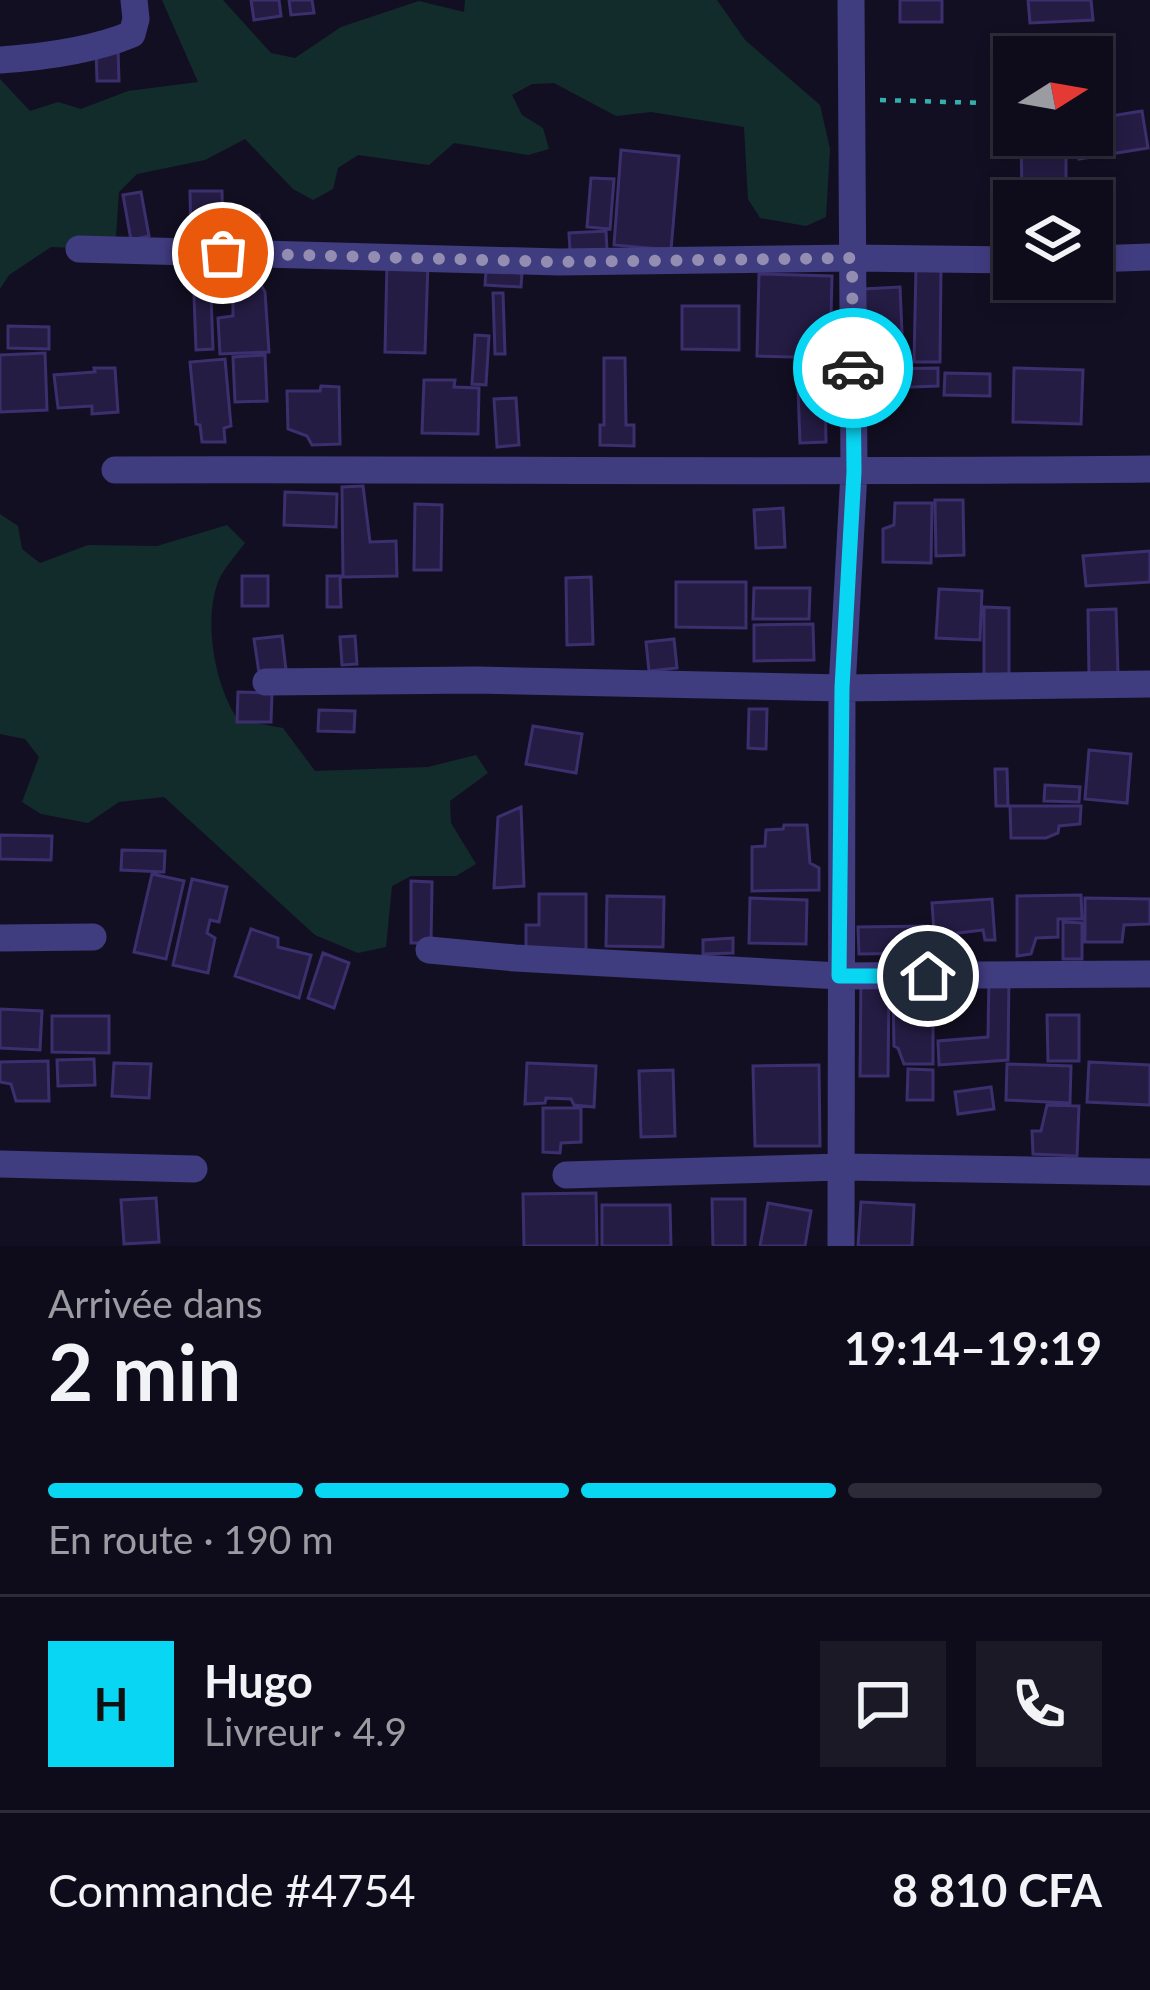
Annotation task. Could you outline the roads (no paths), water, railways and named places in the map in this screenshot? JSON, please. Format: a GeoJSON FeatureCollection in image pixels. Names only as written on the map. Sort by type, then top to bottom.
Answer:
{"type":"FeatureCollection","features":[{"type":"Feature","properties":{"kind":"street"},"geometry":{"type":"LineString","coordinates":[[0,60],[32,58],[132,34],[134,0]]}},
{"type":"Feature","properties":{"kind":"street"},"geometry":{"type":"LineString","coordinates":[[841,1246],[842,688],[854,472],[851,0]]}},
{"type":"Feature","properties":{"kind":"street"},"geometry":{"type":"LineString","coordinates":[[79,249],[559,262],[993,260]]}},
{"type":"Feature","properties":{"kind":"street"},"geometry":{"type":"LineString","coordinates":[[1113,258],[1150,257]]}},
{"type":"Feature","properties":{"kind":"street"},"geometry":{"type":"LineString","coordinates":[[116,470],[1150,469]]}},
{"type":"Feature","properties":{"kind":"street"},"geometry":{"type":"LineString","coordinates":[[266,682],[476,680],[842,688],[1150,685]]}},
{"type":"Feature","properties":{"kind":"street"},"geometry":{"type":"LineString","coordinates":[[0,938],[93,937]]}},
{"type":"Feature","properties":{"kind":"street"},"geometry":{"type":"LineString","coordinates":[[428,950],[839,976],[1150,974]]}},
{"type":"Feature","properties":{"kind":"street"},"geometry":{"type":"LineString","coordinates":[[0,1164],[194,1168]]}},
{"type":"Feature","properties":{"kind":"street"},"geometry":{"type":"LineString","coordinates":[[566,1175],[841,1167],[1150,1172]]}}]}
